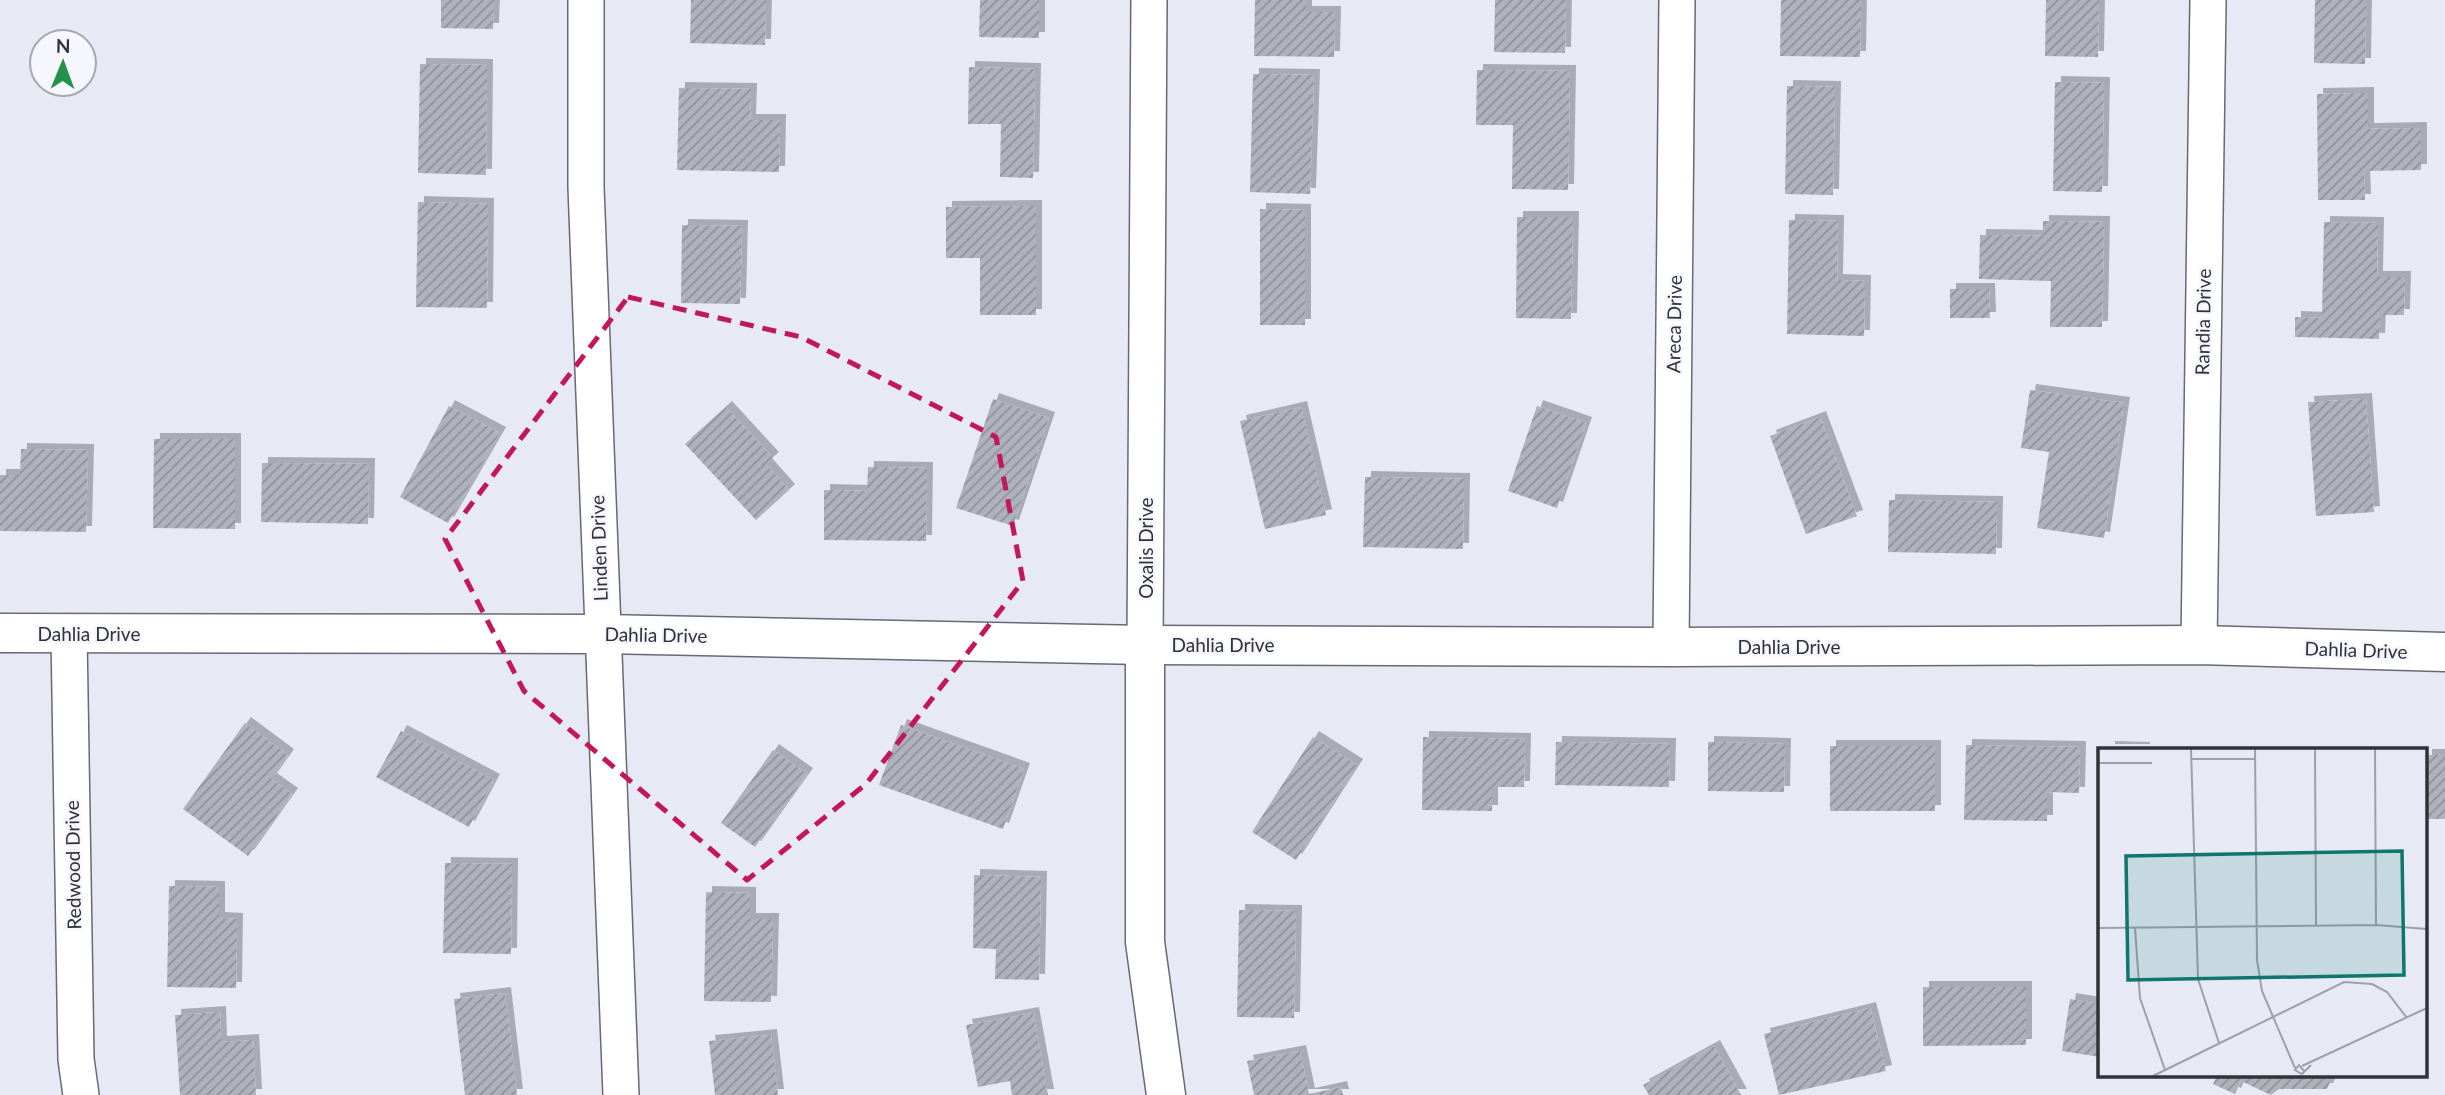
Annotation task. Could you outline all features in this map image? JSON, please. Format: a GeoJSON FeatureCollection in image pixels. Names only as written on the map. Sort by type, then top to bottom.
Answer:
{"type":"FeatureCollection","features":[{"type":"Feature","properties":{"kind":"street","name":"Linden Drive"},"geometry":{"type":"LineString","coordinates":[[586,0],[586,187],[621,1095]]}},
{"type":"Feature","properties":{"kind":"street","name":"Oxalis Drive"},"geometry":{"type":"LineString","coordinates":[[1149,0],[1145,942],[1166,1095]]}},
{"type":"Feature","properties":{"kind":"street","name":"Areca Drive"},"geometry":{"type":"LineString","coordinates":[[1671,647],[1678,0]]}},
{"type":"Feature","properties":{"kind":"street","name":"Randia Drive"},"geometry":{"type":"LineString","coordinates":[[2199,645],[2207,0]]}},
{"type":"Feature","properties":{"kind":"street","name":"Dahlia Drive"},"geometry":{"type":"LineString","coordinates":[[0,633],[603,634],[1145,645],[2199,645],[2445,652]]}},
{"type":"Feature","properties":{"kind":"street","name":"Redwood Drive"},"geometry":{"type":"LineString","coordinates":[[69,634],[76,1059],[81,1095]]}},
{"type":"Feature","properties":{"kind":"highlighted area"},"geometry":{"type":"Polygon","coordinates":[[[628,297],[801,337],[996,437],[1023,581],[866,784],[747,880],[524,691],[445,539],[628,297]]]}},
{"type":"Feature","properties":{"kind":"building"},"geometry":{"type":"Polygon","coordinates":[[[441,0],[494,0],[493,29],[441,28],[441,0]]]}},
{"type":"Feature","properties":{"kind":"building"},"geometry":{"type":"Polygon","coordinates":[[[691,0],[766,0],[765,45],[690,43],[691,0]]]}},
{"type":"Feature","properties":{"kind":"building"},"geometry":{"type":"Polygon","coordinates":[[[980,0],[1039,0],[1039,38],[979,37],[980,0]]]}},
{"type":"Feature","properties":{"kind":"building"},"geometry":{"type":"Polygon","coordinates":[[[1255,0],[1306,0],[1306,12],[1335,12],[1334,57],[1254,56],[1255,0]]]}},
{"type":"Feature","properties":{"kind":"building"},"geometry":{"type":"Polygon","coordinates":[[[1495,0],[1566,0],[1565,53],[1494,52],[1495,0]]]}},
{"type":"Feature","properties":{"kind":"building"},"geometry":{"type":"Polygon","coordinates":[[[1781,0],[1861,0],[1860,57],[1780,56],[1781,0]]]}},
{"type":"Feature","properties":{"kind":"building"},"geometry":{"type":"Polygon","coordinates":[[[2046,0],[2099,0],[2098,57],[2045,56],[2046,0]]]}},
{"type":"Feature","properties":{"kind":"building"},"geometry":{"type":"Polygon","coordinates":[[[2315,0],[2366,0],[2365,64],[2314,63],[2315,0]]]}},
{"type":"Feature","properties":{"kind":"building"},"geometry":{"type":"Polygon","coordinates":[[[420,64],[487,65],[486,175],[418,173],[420,64]]]}},
{"type":"Feature","properties":{"kind":"building"},"geometry":{"type":"Polygon","coordinates":[[[969,67],[1035,69],[1033,178],[1000,177],[1001,124],[968,124],[969,67]]]}},
{"type":"Feature","properties":{"kind":"building"},"geometry":{"type":"Polygon","coordinates":[[[1477,70],[1570,71],[1568,190],[1512,189],[1513,125],[1476,125],[1477,70]]]}},
{"type":"Feature","properties":{"kind":"building"},"geometry":{"type":"Polygon","coordinates":[[[1253,74],[1314,75],[1310,194],[1250,192],[1253,74]]]}},
{"type":"Feature","properties":{"kind":"building"},"geometry":{"type":"Polygon","coordinates":[[[2055,82],[2104,83],[2102,192],[2053,191],[2055,82]]]}},
{"type":"Feature","properties":{"kind":"building"},"geometry":{"type":"Polygon","coordinates":[[[1787,86],[1835,87],[1833,195],[1785,194],[1787,86]]]}},
{"type":"Feature","properties":{"kind":"building"},"geometry":{"type":"Polygon","coordinates":[[[679,88],[751,89],[750,120],[780,120],[779,172],[677,170],[679,88]]]}},
{"type":"Feature","properties":{"kind":"building"},"geometry":{"type":"Polygon","coordinates":[[[2368,93],[2368,129],[2421,128],[2421,170],[2364,171],[2365,200],[2318,200],[2317,94],[2368,93]]]}},
{"type":"Feature","properties":{"kind":"building"},"geometry":{"type":"Polygon","coordinates":[[[418,202],[488,204],[487,308],[416,307],[418,202]]]}},
{"type":"Feature","properties":{"kind":"building"},"geometry":{"type":"Polygon","coordinates":[[[1036,206],[1036,315],[980,315],[980,258],[946,258],[946,207],[1036,206]]]}},
{"type":"Feature","properties":{"kind":"building"},"geometry":{"type":"Polygon","coordinates":[[[1260,209],[1305,210],[1305,325],[1260,325],[1260,209]]]}},
{"type":"Feature","properties":{"kind":"building"},"geometry":{"type":"Polygon","coordinates":[[[1517,217],[1573,217],[1571,319],[1516,318],[1517,217]]]}},
{"type":"Feature","properties":{"kind":"building"},"geometry":{"type":"Polygon","coordinates":[[[1789,220],[1838,221],[1837,280],[1865,281],[1864,336],[1787,334],[1789,220]]]}},
{"type":"Feature","properties":{"kind":"building"},"geometry":{"type":"Polygon","coordinates":[[[2043,221],[2104,222],[2102,327],[2050,327],[2051,281],[1979,279],[1980,235],[2043,236],[2043,221]]]}},
{"type":"Feature","properties":{"kind":"building"},"geometry":{"type":"Polygon","coordinates":[[[2324,222],[2378,223],[2377,277],[2405,277],[2404,315],[2380,315],[2379,339],[2295,337],[2295,317],[2322,318],[2324,222]]]}},
{"type":"Feature","properties":{"kind":"building"},"geometry":{"type":"Polygon","coordinates":[[[682,225],[742,226],[740,304],[681,303],[682,225]]]}},
{"type":"Feature","properties":{"kind":"building"},"geometry":{"type":"Polygon","coordinates":[[[1950,289],[1989,289],[1990,318],[1950,318],[1950,289]]]}},
{"type":"Feature","properties":{"kind":"building"},"geometry":{"type":"Polygon","coordinates":[[[2030,390],[2124,403],[2104,538],[2037,528],[2049,452],[2021,448],[2030,390]]]}},
{"type":"Feature","properties":{"kind":"building"},"geometry":{"type":"Polygon","coordinates":[[[993,399],[1049,418],[1013,526],[956,508],[993,399]]]}},
{"type":"Feature","properties":{"kind":"building"},"geometry":{"type":"Polygon","coordinates":[[[2366,399],[2374,512],[2316,516],[2308,402],[2366,399]]]}},
{"type":"Feature","properties":{"kind":"building"},"geometry":{"type":"Polygon","coordinates":[[[449,406],[500,433],[448,523],[400,497],[449,406]]]}},
{"type":"Feature","properties":{"kind":"building"},"geometry":{"type":"Polygon","coordinates":[[[1537,406],[1586,423],[1557,508],[1508,491],[1537,406]]]}},
{"type":"Feature","properties":{"kind":"building"},"geometry":{"type":"Polygon","coordinates":[[[726,407],[773,458],[766,464],[789,490],[756,520],[685,444],[726,407]]]}},
{"type":"Feature","properties":{"kind":"building"},"geometry":{"type":"Polygon","coordinates":[[[1301,407],[1326,515],[1265,529],[1240,421],[1301,407]]]}},
{"type":"Feature","properties":{"kind":"building"},"geometry":{"type":"Polygon","coordinates":[[[1820,417],[1857,516],[1806,534],[1770,436],[1820,417]]]}},
{"type":"Feature","properties":{"kind":"building"},"geometry":{"type":"Polygon","coordinates":[[[154,439],[235,439],[235,529],[153,528],[154,439]]]}},
{"type":"Feature","properties":{"kind":"building"},"geometry":{"type":"Polygon","coordinates":[[[21,449],[88,450],[86,532],[0,531],[0,475],[20,475],[21,449]]]}},
{"type":"Feature","properties":{"kind":"building"},"geometry":{"type":"Polygon","coordinates":[[[262,463],[369,464],[368,524],[261,522],[262,463]]]}},
{"type":"Feature","properties":{"kind":"building"},"geometry":{"type":"Polygon","coordinates":[[[868,467],[927,468],[926,541],[824,540],[824,490],[867,491],[868,467]]]}},
{"type":"Feature","properties":{"kind":"building"},"geometry":{"type":"Polygon","coordinates":[[[1365,477],[1464,479],[1463,549],[1363,547],[1365,477]]]}},
{"type":"Feature","properties":{"kind":"building"},"geometry":{"type":"Polygon","coordinates":[[[1889,500],[1997,502],[1996,554],[1888,552],[1889,500]]]}},
{"type":"Feature","properties":{"kind":"building"},"geometry":{"type":"Polygon","coordinates":[[[245,723],[288,755],[271,779],[292,794],[248,856],[183,809],[245,723]]]}},
{"type":"Feature","properties":{"kind":"building"},"geometry":{"type":"Polygon","coordinates":[[[901,725],[1024,769],[1003,829],[879,785],[901,725]]]}},
{"type":"Feature","properties":{"kind":"building"},"geometry":{"type":"Polygon","coordinates":[[[401,731],[494,780],[469,827],[376,777],[401,731]]]}},
{"type":"Feature","properties":{"kind":"building"},"geometry":{"type":"Polygon","coordinates":[[[1313,737],[1357,765],[1296,860],[1252,832],[1313,737]]]}},
{"type":"Feature","properties":{"kind":"building"},"geometry":{"type":"Polygon","coordinates":[[[1423,737],[1525,739],[1524,787],[1492,787],[1492,811],[1422,810],[1423,737]]]}},
{"type":"Feature","properties":{"kind":"building"},"geometry":{"type":"Polygon","coordinates":[[[1556,742],[1670,744],[1669,787],[1555,785],[1556,742]]]}},
{"type":"Feature","properties":{"kind":"building"},"geometry":{"type":"Polygon","coordinates":[[[1708,742],[1785,744],[1784,792],[1708,791],[1708,742]]]}},
{"type":"Feature","properties":{"kind":"building"},"geometry":{"type":"Polygon","coordinates":[[[1966,745],[2080,747],[2079,793],[2047,792],[2047,821],[1964,820],[1966,745]]]}},
{"type":"Feature","properties":{"kind":"building"},"geometry":{"type":"Polygon","coordinates":[[[1830,746],[1935,746],[1935,811],[1830,811],[1830,746]]]}},
{"type":"Feature","properties":{"kind":"building"},"geometry":{"type":"Polygon","coordinates":[[[773,750],[807,774],[755,847],[721,823],[773,750]]]}},
{"type":"Feature","properties":{"kind":"building"},"geometry":{"type":"Polygon","coordinates":[[[2428,755],[2445,755],[2445,819],[2428,819],[2428,755]]]}},
{"type":"Feature","properties":{"kind":"building"},"geometry":{"type":"Polygon","coordinates":[[[445,863],[512,864],[511,954],[443,953],[445,863]]]}},
{"type":"Feature","properties":{"kind":"building"},"geometry":{"type":"Polygon","coordinates":[[[974,875],[1041,877],[1039,980],[995,979],[996,949],[973,948],[974,875]]]}},
{"type":"Feature","properties":{"kind":"building"},"geometry":{"type":"Polygon","coordinates":[[[169,886],[219,887],[219,918],[237,919],[236,988],[167,987],[169,886]]]}},
{"type":"Feature","properties":{"kind":"building"},"geometry":{"type":"Polygon","coordinates":[[[706,892],[750,893],[750,919],[773,919],[771,1002],[704,1001],[706,892]]]}},
{"type":"Feature","properties":{"kind":"building"},"geometry":{"type":"Polygon","coordinates":[[[1239,910],[1296,911],[1294,1018],[1237,1017],[1239,910]]]}},
{"type":"Feature","properties":{"kind":"building"},"geometry":{"type":"Polygon","coordinates":[[[1923,987],[2026,987],[2026,1045],[1923,1046],[1923,987]]]}},
{"type":"Feature","properties":{"kind":"building"},"geometry":{"type":"Polygon","coordinates":[[[505,993],[517,1095],[465,1095],[454,999],[505,993]]]}},
{"type":"Feature","properties":{"kind":"building"},"geometry":{"type":"Polygon","coordinates":[[[2070,999],[2098,1004],[2098,1057],[2062,1051],[2070,999]]]}},
{"type":"Feature","properties":{"kind":"building"},"geometry":{"type":"Polygon","coordinates":[[[1870,1008],[1886,1071],[1779,1095],[1764,1034],[1870,1008]]]}},
{"type":"Feature","properties":{"kind":"building"},"geometry":{"type":"Polygon","coordinates":[[[220,1012],[221,1042],[253,1040],[256,1095],[180,1095],[175,1015],[220,1012]]]}},
{"type":"Feature","properties":{"kind":"building"},"geometry":{"type":"Polygon","coordinates":[[[1033,1013],[1048,1095],[1012,1095],[1010,1081],[978,1087],[966,1025],[1033,1013]]]}},
{"type":"Feature","properties":{"kind":"building"},"geometry":{"type":"Polygon","coordinates":[[[771,1035],[778,1095],[715,1095],[709,1041],[771,1035]]]}},
{"type":"Feature","properties":{"kind":"building"},"geometry":{"type":"Polygon","coordinates":[[[1714,1046],[1741,1095],[1649,1095],[1643,1085],[1714,1046]]]}},
{"type":"Feature","properties":{"kind":"building"},"geometry":{"type":"Polygon","coordinates":[[[1300,1051],[1309,1094],[1341,1087],[1343,1095],[1254,1095],[1247,1061],[1300,1051]]]}},
{"type":"Feature","properties":{"kind":"building"},"geometry":{"type":"Polygon","coordinates":[[[2216,1078],[2332,1078],[2327,1089],[2279,1089],[2271,1095],[2241,1081],[2235,1094],[2213,1084],[2216,1078]]]}}]}
